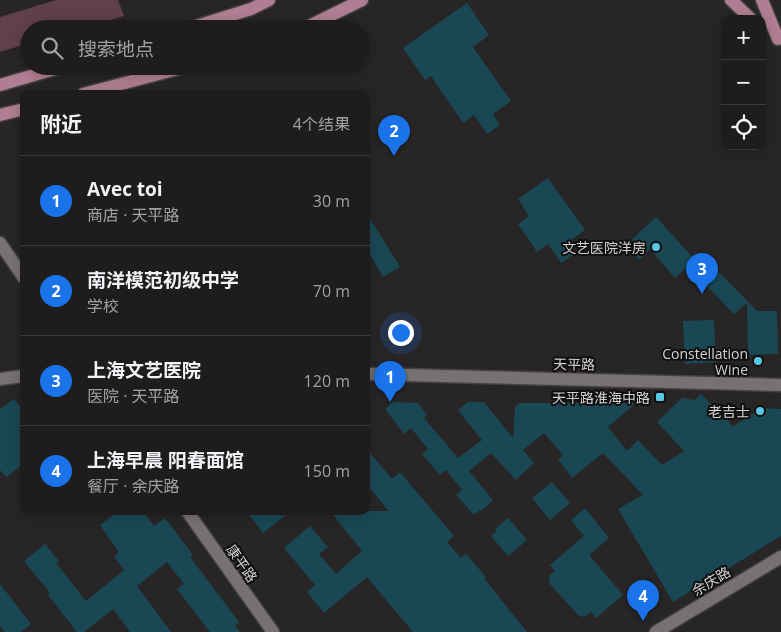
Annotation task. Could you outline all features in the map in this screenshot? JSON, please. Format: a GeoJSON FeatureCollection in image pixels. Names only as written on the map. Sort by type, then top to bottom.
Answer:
{"type":"FeatureCollection","features":[{"type":"Feature","properties":{"kind":"main road"},"geometry":{"type":"LineString","coordinates":[[216,20],[251,9],[269,0]]}},
{"type":"Feature","properties":{"kind":"main road"},"geometry":{"type":"LineString","coordinates":[[321,20],[362,0]]}},
{"type":"Feature","properties":{"kind":"main road"},"geometry":{"type":"LineString","coordinates":[[730,0],[747,15]]}},
{"type":"Feature","properties":{"kind":"main road"},"geometry":{"type":"LineString","coordinates":[[762,0],[779,40]]}},
{"type":"Feature","properties":{"kind":"main road"},"geometry":{"type":"LineString","coordinates":[[766,30],[779,40]]}},
{"type":"Feature","properties":{"kind":"main road"},"geometry":{"type":"LineString","coordinates":[[0,85],[34,75]]}},
{"type":"Feature","properties":{"kind":"main road"},"geometry":{"type":"LineString","coordinates":[[98,90],[155,75]]}},
{"type":"Feature","properties":{"kind":"main road"},"geometry":{"type":"LineString","coordinates":[[0,116],[20,110]]}},
{"type":"Feature","properties":{"kind":"street"},"geometry":{"type":"LineString","coordinates":[[0,243],[20,272]]}},
{"type":"Feature","properties":{"kind":"street","name":"天平路"},"geometry":{"type":"LineString","coordinates":[[370,374],[781,385]]}},
{"type":"Feature","properties":{"kind":"street"},"geometry":{"type":"LineString","coordinates":[[0,379],[20,376]]}},
{"type":"Feature","properties":{"kind":"street","name":"康平路"},"geometry":{"type":"LineString","coordinates":[[190,515],[273,632]]}},
{"type":"Feature","properties":{"kind":"street","name":"余庆路"},"geometry":{"type":"LineString","coordinates":[[656,632],[781,557]]}},
{"type":"Feature","properties":{"kind":"shaded area"},"geometry":{"type":"Polygon","coordinates":[[[56,0],[118,0],[124,16],[110,20],[20,20],[20,46],[0,52],[0,17],[56,0]]]}},
{"type":"Feature","properties":{"kind":"building"},"geometry":{"type":"Polygon","coordinates":[[[467,3],[489,35],[473,47],[511,101],[493,114],[500,125],[487,134],[474,115],[463,123],[431,76],[425,80],[403,48],[467,3]]]}},
{"type":"Feature","properties":{"kind":"building"},"geometry":{"type":"Polygon","coordinates":[[[548,178],[585,230],[567,243],[574,254],[561,263],[548,244],[537,252],[518,224],[529,216],[518,199],[548,178]]]}},
{"type":"Feature","properties":{"kind":"building","name":"文艺医院洋房"},"geometry":{"type":"Polygon","coordinates":[[[656,217],[695,260],[675,278],[650,249],[639,260],[626,245],[656,217]]]}},
{"type":"Feature","properties":{"kind":"building"},"geometry":{"type":"Polygon","coordinates":[[[370,218],[400,267],[383,277],[370,255],[370,218]]]}},
{"type":"Feature","properties":{"kind":"building"},"geometry":{"type":"Polygon","coordinates":[[[719,272],[757,311],[777,311],[778,354],[748,355],[747,303],[734,314],[706,285],[719,272]]]}},
{"type":"Feature","properties":{"kind":"building"},"geometry":{"type":"Polygon","coordinates":[[[714,320],[716,362],[685,364],[683,321],[714,320]]]}},
{"type":"Feature","properties":{"kind":"building"},"geometry":{"type":"Polygon","coordinates":[[[701,394],[725,419],[727,418],[732,427],[762,408],[781,409],[781,536],[673,602],[618,509],[643,495],[603,453],[572,478],[558,459],[563,455],[544,433],[523,450],[534,463],[516,480],[491,453],[469,471],[493,500],[474,515],[456,495],[462,490],[446,470],[440,475],[422,454],[428,449],[411,428],[404,434],[385,409],[393,402],[418,403],[427,415],[424,418],[458,458],[482,440],[458,410],[468,402],[484,402],[513,438],[515,408],[520,403],[636,403],[608,427],[627,451],[638,440],[662,465],[684,451],[657,422],[682,398],[695,400],[701,394]]]}},
{"type":"Feature","properties":{"kind":"building"},"geometry":{"type":"Polygon","coordinates":[[[14,399],[20,406],[20,467],[6,477],[0,470],[0,409],[14,399]]]}},
{"type":"Feature","properties":{"kind":"building"},"geometry":{"type":"Polygon","coordinates":[[[370,453],[392,479],[400,472],[454,536],[447,542],[461,558],[466,554],[486,577],[484,578],[527,632],[413,632],[367,577],[324,613],[307,592],[315,585],[284,548],[310,526],[328,547],[319,554],[336,574],[362,551],[333,515],[370,515],[370,511],[389,511],[370,489],[370,453]]]}},
{"type":"Feature","properties":{"kind":"building"},"geometry":{"type":"Polygon","coordinates":[[[552,482],[570,503],[550,520],[532,498],[552,482]]]}},
{"type":"Feature","properties":{"kind":"building"},"geometry":{"type":"Polygon","coordinates":[[[585,508],[609,538],[589,555],[623,595],[596,618],[591,612],[585,617],[579,616],[550,584],[549,576],[555,571],[550,565],[584,536],[571,520],[585,508]]]}},
{"type":"Feature","properties":{"kind":"building"},"geometry":{"type":"Polygon","coordinates":[[[113,515],[146,515],[154,526],[165,518],[193,555],[190,557],[239,622],[235,626],[240,632],[210,632],[177,589],[184,584],[167,562],[137,586],[171,632],[130,632],[113,609],[84,632],[77,632],[48,595],[50,593],[24,561],[45,544],[59,561],[56,563],[86,601],[124,570],[114,556],[119,552],[100,525],[113,515]]]}},
{"type":"Feature","properties":{"kind":"building"},"geometry":{"type":"Polygon","coordinates":[[[249,515],[286,515],[263,533],[249,515]]]}},
{"type":"Feature","properties":{"kind":"building"},"geometry":{"type":"Polygon","coordinates":[[[508,518],[527,540],[508,556],[491,536],[497,531],[495,529],[508,518]]]}},
{"type":"Feature","properties":{"kind":"building"},"geometry":{"type":"Polygon","coordinates":[[[0,584],[31,624],[21,632],[4,632],[0,626],[0,584]]]}},
{"type":"Feature","properties":{"kind":"place","name":"南洋模范初级中学"},"geometry":{"type":"Point","coordinates":[394,156]}},
{"type":"Feature","properties":{"kind":"place","name":"文艺医院洋房"},"geometry":{"type":"Point","coordinates":[656,247]}},
{"type":"Feature","properties":{"kind":"place","name":"上海文艺医院"},"geometry":{"type":"Point","coordinates":[702,294]}},
{"type":"Feature","properties":{"kind":"place","name":"Constellation Wine"},"geometry":{"type":"Point","coordinates":[758,361]}},
{"type":"Feature","properties":{"kind":"place","name":"天平路淮海中路"},"geometry":{"type":"Point","coordinates":[660,397]}},
{"type":"Feature","properties":{"kind":"place","name":"Avec toi"},"geometry":{"type":"Point","coordinates":[390,402]}},
{"type":"Feature","properties":{"kind":"place","name":"老吉士"},"geometry":{"type":"Point","coordinates":[760,411]}},
{"type":"Feature","properties":{"kind":"place","name":"上海早晨 阳春面馆"},"geometry":{"type":"Point","coordinates":[643,621]}}]}
